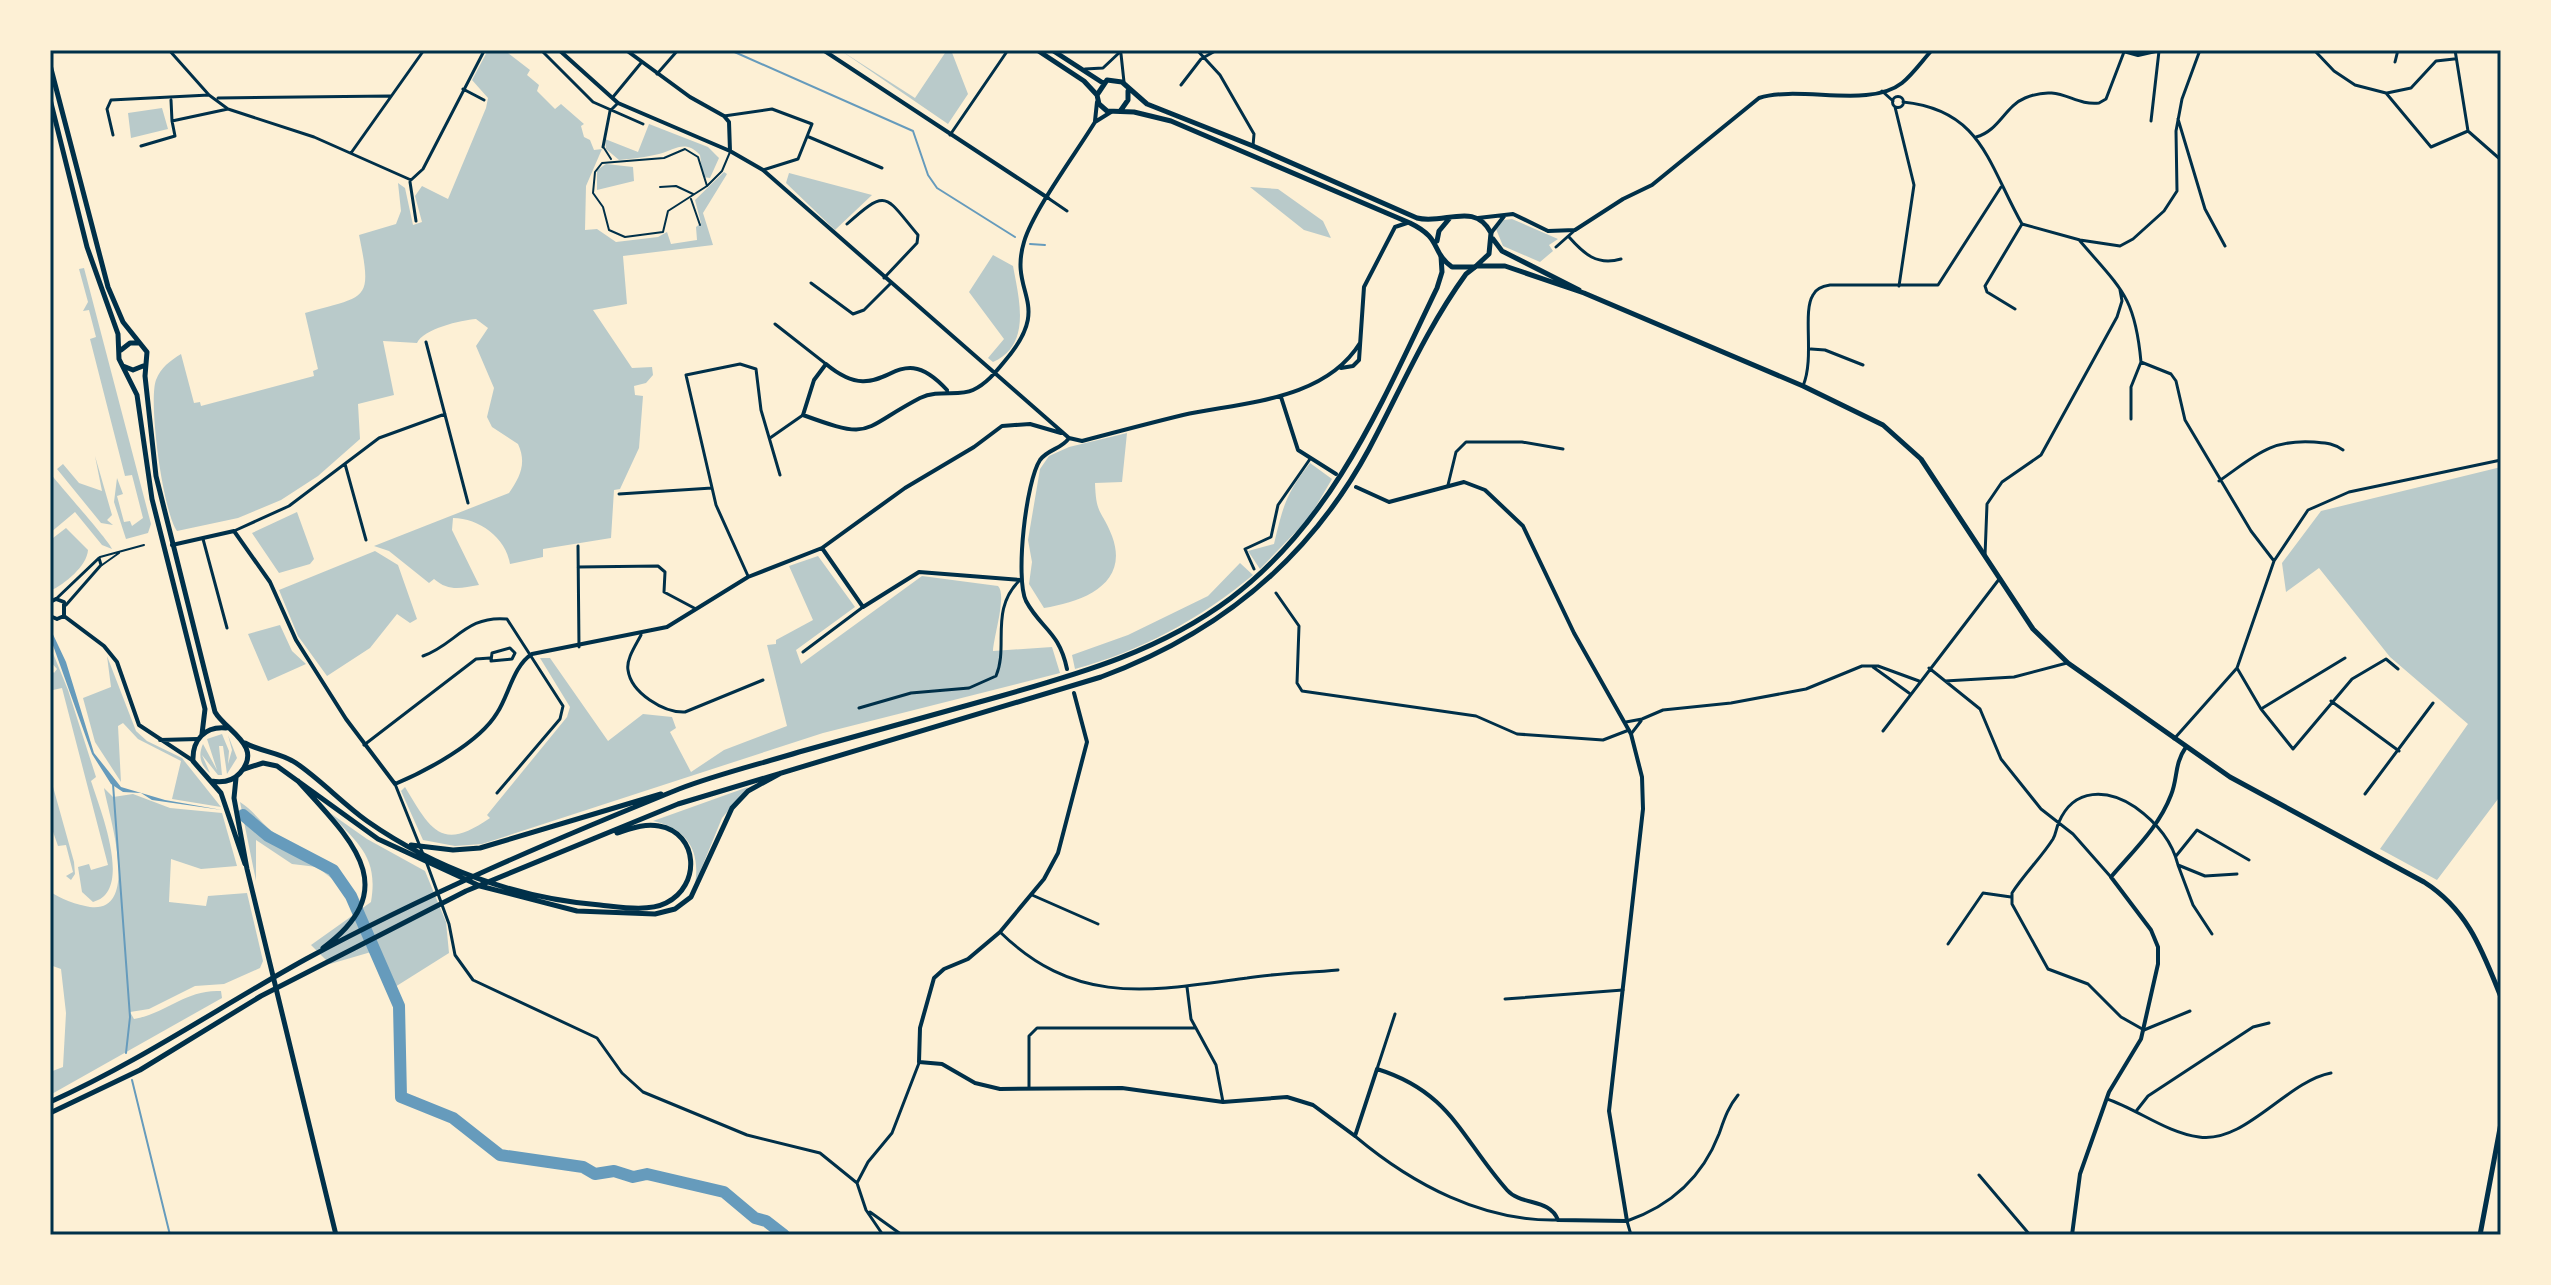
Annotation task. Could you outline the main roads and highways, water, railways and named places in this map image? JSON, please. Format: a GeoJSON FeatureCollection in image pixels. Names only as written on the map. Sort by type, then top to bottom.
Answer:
{"type":"FeatureCollection","features":[{"type":"Feature","properties":{"kind":"main road"},"geometry":{"type":"LineString","coordinates":[[405,844],[453,850],[480,848],[1097,667],[1150,647],[1219,607],[1291,544],[1338,483],[1440,281],[1441,256],[1430,233],[1171,121],[1103,108],[1084,81],[1037,50]]}},
{"type":"Feature","properties":{"kind":"main road"},"geometry":{"type":"LineString","coordinates":[[1052,50],[1103,83],[1117,80],[1147,104],[1253,146],[1417,218],[1449,219],[1464,214],[1478,218],[1502,251],[1584,293],[1803,386],[1883,425],[1905,442],[1927,467],[2033,629],[2068,663],[2230,777],[2424,882],[2448,900],[2474,933],[2501,997]]}},
{"type":"Feature","properties":{"kind":"main road"},"geometry":{"type":"LineString","coordinates":[[50,65],[103,269],[123,322],[147,352],[144,365],[152,451],[172,545],[215,712],[245,743],[298,764],[364,819],[405,844],[465,871],[549,898],[624,907],[661,905],[678,896],[689,881],[692,859],[688,848],[683,840],[667,829],[645,826],[593,841]]}},
{"type":"Feature","properties":{"kind":"main road"},"geometry":{"type":"LineString","coordinates":[[1097,97],[1103,83]]}},
{"type":"Feature","properties":{"kind":"main road"},"geometry":{"type":"LineString","coordinates":[[1115,112],[1126,105],[1127,88]]}},
{"type":"Feature","properties":{"kind":"main road"},"geometry":{"type":"LineString","coordinates":[[50,99],[87,247],[118,334],[119,355],[137,395],[152,499],[205,709],[193,761],[224,802],[247,869]]}},
{"type":"Feature","properties":{"kind":"main road"},"geometry":{"type":"LineString","coordinates":[[1437,247],[1439,231],[1449,219]]}},
{"type":"Feature","properties":{"kind":"main road"},"geometry":{"type":"LineString","coordinates":[[50,1113],[140,1070],[214,1024],[402,922],[678,804],[1101,677],[1151,657],[1223,617],[1279,570],[1332,509],[1370,448],[1429,328],[1466,274],[1489,254],[1491,235]]}},
{"type":"Feature","properties":{"kind":"main road"},"geometry":{"type":"LineString","coordinates":[[1441,256],[1460,269],[1505,266],[1584,293]]}},
{"type":"Feature","properties":{"kind":"main road"},"geometry":{"type":"LineString","coordinates":[[119,355],[126,344],[138,343]]}},
{"type":"Feature","properties":{"kind":"main road"},"geometry":{"type":"LineString","coordinates":[[123,366],[133,370],[144,365]]}},
{"type":"Feature","properties":{"kind":"main road"},"geometry":{"type":"LineString","coordinates":[[200,737],[217,728],[229,729]]}},
{"type":"Feature","properties":{"kind":"main road"},"geometry":{"type":"LineString","coordinates":[[244,769],[247,756],[245,743]]}},
{"type":"Feature","properties":{"kind":"main road"},"geometry":{"type":"LineString","coordinates":[[211,781],[224,782],[244,769],[263,763],[292,775],[359,827],[409,856],[504,895],[577,911],[666,912],[682,904],[698,886],[719,830],[740,799],[793,767]]}},
{"type":"Feature","properties":{"kind":"main road"},"geometry":{"type":"LineString","coordinates":[[292,775],[346,837],[362,867],[365,884],[363,904],[343,932],[309,958]]}},
{"type":"Feature","properties":{"kind":"main road"},"geometry":{"type":"LineString","coordinates":[[236,777],[234,798],[247,869],[336,1235]]}},
{"type":"Feature","properties":{"kind":"main road"},"geometry":{"type":"LineString","coordinates":[[50,1102],[89,1084],[309,958],[407,908],[685,787]]}},
{"type":"Feature","properties":{"kind":"main road"},"geometry":{"type":"LineString","coordinates":[[2480,1235],[2501,1123]]}},
{"type":"Feature","properties":{"kind":"water"},"geometry":{"type":"Polygon","coordinates":[[[50,628],[66,662],[94,753],[121,787],[165,800],[222,810],[152,800],[141,793],[123,792],[111,784],[92,754],[50,637],[50,628]]]}},
{"type":"Feature","properties":{"kind":"waterway"},"geometry":{"type":"LineString","coordinates":[[730,50],[913,131],[928,175],[937,188],[1015,237]]}},
{"type":"Feature","properties":{"kind":"waterway"},"geometry":{"type":"LineString","coordinates":[[1030,244],[1045,245]]}},
{"type":"Feature","properties":{"kind":"waterway"},"geometry":{"type":"LineString","coordinates":[[113,784],[130,1017],[126,1053]]}},
{"type":"Feature","properties":{"kind":"waterway"},"geometry":{"type":"LineString","coordinates":[[243,815],[268,836],[333,870],[351,896],[399,1006],[401,1097],[453,1118],[500,1155],[583,1167],[595,1174],[614,1171],[633,1177],[647,1174],[724,1192],[755,1218],[766,1221],[784,1235]]}},
{"type":"Feature","properties":{"kind":"waterway"},"geometry":{"type":"LineString","coordinates":[[132,1080],[170,1235]]}}]}
